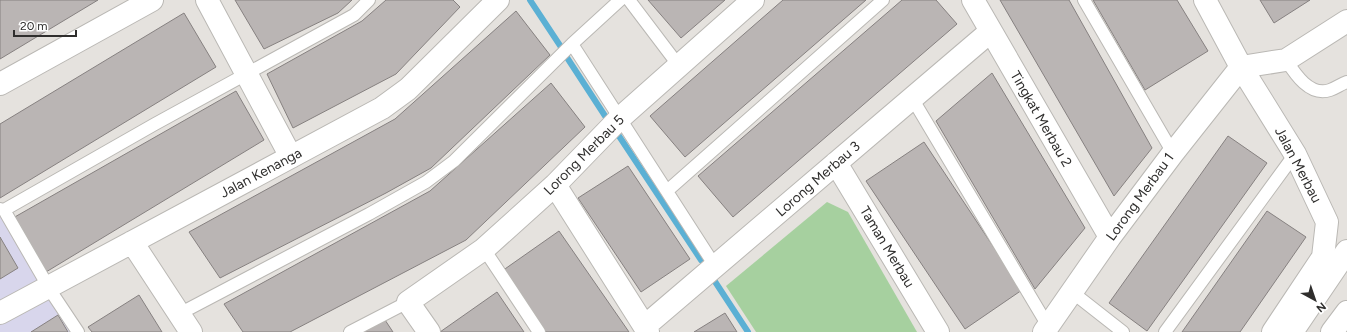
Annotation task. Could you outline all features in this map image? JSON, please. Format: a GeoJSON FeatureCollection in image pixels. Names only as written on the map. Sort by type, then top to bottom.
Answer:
{"type":"FeatureCollection","features":[{"type":"Feature","properties":{"kind":"main road"},"geometry":{"type":"LineString","coordinates":[[207,0],[291,157]]}},
{"type":"Feature","properties":{"kind":"main road","name":"Lorong Merbau 5"},"geometry":{"type":"LineString","coordinates":[[408,302],[484,249],[555,185],[620,118],[753,0]]}},
{"type":"Feature","properties":{"kind":"main road","name":"Tingkat Merbau 2"},"geometry":{"type":"LineString","coordinates":[[972,0],[1110,237]]}},
{"type":"Feature","properties":{"kind":"main road","name":"Jalan Merbau"},"geometry":{"type":"LineString","coordinates":[[1205,0],[1241,67],[1295,154],[1327,222],[1323,257],[1273,332]]}},
{"type":"Feature","properties":{"kind":"main road"},"geometry":{"type":"LineString","coordinates":[[0,84],[138,3]]}},
{"type":"Feature","properties":{"kind":"main road","name":"Jalan Kenanga"},"geometry":{"type":"LineString","coordinates":[[0,313],[382,108],[408,89],[489,3]]}},
{"type":"Feature","properties":{"kind":"main road"},"geometry":{"type":"LineString","coordinates":[[1241,67],[1286,60],[1347,20]]}},
{"type":"Feature","properties":{"kind":"main road","name":"Lorong Merbau 3"},"geometry":{"type":"LineString","coordinates":[[646,329],[715,266],[991,31]]}},
{"type":"Feature","properties":{"kind":"main road","name":"Lorong Merbau 1"},"geometry":{"type":"LineString","coordinates":[[1046,329],[1110,237],[1173,153],[1241,67]]}},
{"type":"Feature","properties":{"kind":"main road","name":"Taman Merbau"},"geometry":{"type":"LineString","coordinates":[[836,163],[938,332]]}},
{"type":"Feature","properties":{"kind":"main road"},"geometry":{"type":"LineString","coordinates":[[555,185],[646,329]]}},
{"type":"Feature","properties":{"kind":"main road"},"geometry":{"type":"LineString","coordinates":[[132,242],[191,332]]}},
{"type":"Feature","properties":{"kind":"main road"},"geometry":{"type":"LineString","coordinates":[[1292,332],[1347,251]]}},
{"type":"Feature","properties":{"kind":"main road"},"geometry":{"type":"LineString","coordinates":[[408,302],[428,332]]}},
{"type":"Feature","properties":{"kind":"main road"},"geometry":{"type":"LineString","coordinates":[[1332,332],[1347,312]]}},
{"type":"Feature","properties":{"kind":"lane"},"geometry":{"type":"LineString","coordinates":[[78,332],[2,210],[354,15],[370,0]]}},
{"type":"Feature","properties":{"kind":"lane"},"geometry":{"type":"LineString","coordinates":[[179,314],[369,214],[426,182],[454,161],[572,44],[620,0]]}},
{"type":"Feature","properties":{"kind":"lane"},"geometry":{"type":"LineString","coordinates":[[629,0],[679,66]]}},
{"type":"Feature","properties":{"kind":"lane"},"geometry":{"type":"LineString","coordinates":[[667,191],[883,0]]}},
{"type":"Feature","properties":{"kind":"lane"},"geometry":{"type":"LineString","coordinates":[[1084,0],[1173,153]]}},
{"type":"Feature","properties":{"kind":"lane"},"geometry":{"type":"LineString","coordinates":[[572,44],[715,266]]}},
{"type":"Feature","properties":{"kind":"lane"},"geometry":{"type":"LineString","coordinates":[[1286,60],[1296,76],[1313,90],[1328,91],[1347,82]]}},
{"type":"Feature","properties":{"kind":"lane"},"geometry":{"type":"LineString","coordinates":[[912,98],[1046,329]]}},
{"type":"Feature","properties":{"kind":"lane"},"geometry":{"type":"LineString","coordinates":[[1165,332],[1295,154]]}},
{"type":"Feature","properties":{"kind":"lane"},"geometry":{"type":"LineString","coordinates":[[484,249],[539,332]]}},
{"type":"Feature","properties":{"kind":"lane"},"geometry":{"type":"LineString","coordinates":[[1072,292],[1123,332]]}},
{"type":"Feature","properties":{"kind":"lane"},"geometry":{"type":"LineString","coordinates":[[350,332],[408,302]]}},
{"type":"Feature","properties":{"kind":"shaded area"},"geometry":{"type":"Polygon","coordinates":[[[0,209],[77,332],[0,332],[0,209]]]}},
{"type":"Feature","properties":{"kind":"green space"},"geometry":{"type":"Polygon","coordinates":[[[827,202],[848,212],[917,332],[756,332],[726,286],[827,202]]]}},
{"type":"Feature","properties":{"kind":"building"},"geometry":{"type":"Polygon","coordinates":[[[0,0],[98,0],[0,59],[0,0]]]}},
{"type":"Feature","properties":{"kind":"building"},"geometry":{"type":"Polygon","coordinates":[[[235,0],[352,0],[338,13],[264,49],[235,0]]]}},
{"type":"Feature","properties":{"kind":"building"},"geometry":{"type":"Polygon","coordinates":[[[386,0],[453,0],[460,7],[396,74],[293,128],[267,74],[362,21],[386,0]]]}},
{"type":"Feature","properties":{"kind":"building"},"geometry":{"type":"Polygon","coordinates":[[[648,0],[725,0],[681,38],[648,0]]]}},
{"type":"Feature","properties":{"kind":"building"},"geometry":{"type":"Polygon","coordinates":[[[783,0],[866,0],[685,157],[650,116],[783,0]]]}},
{"type":"Feature","properties":{"kind":"building"},"geometry":{"type":"Polygon","coordinates":[[[902,0],[936,0],[957,24],[733,217],[698,176],[902,0]]]}},
{"type":"Feature","properties":{"kind":"building"},"geometry":{"type":"Polygon","coordinates":[[[1000,0],[1069,0],[1152,148],[1114,196],[1000,0]]]}},
{"type":"Feature","properties":{"kind":"building"},"geometry":{"type":"Polygon","coordinates":[[[1093,0],[1177,0],[1208,51],[1145,90],[1093,0]]]}},
{"type":"Feature","properties":{"kind":"building"},"geometry":{"type":"Polygon","coordinates":[[[1260,0],[1310,0],[1274,23],[1260,0]]]}},
{"type":"Feature","properties":{"kind":"building"},"geometry":{"type":"Polygon","coordinates":[[[516,11],[550,55],[431,168],[386,193],[220,278],[189,232],[395,119],[516,11]]]}},
{"type":"Feature","properties":{"kind":"building"},"geometry":{"type":"Polygon","coordinates":[[[184,13],[216,67],[0,198],[0,124],[184,13]]]}},
{"type":"Feature","properties":{"kind":"building"},"geometry":{"type":"Polygon","coordinates":[[[992,73],[1085,228],[1035,289],[936,121],[992,73]]]}},
{"type":"Feature","properties":{"kind":"building"},"geometry":{"type":"Polygon","coordinates":[[[551,83],[585,127],[466,240],[290,332],[243,332],[224,304],[430,191],[551,83]]]}},
{"type":"Feature","properties":{"kind":"building"},"geometry":{"type":"Polygon","coordinates":[[[236,91],[264,140],[46,272],[13,218],[236,91]]]}},
{"type":"Feature","properties":{"kind":"building"},"geometry":{"type":"Polygon","coordinates":[[[1228,136],[1267,163],[1147,331],[1109,303],[1228,136]]]}},
{"type":"Feature","properties":{"kind":"building"},"geometry":{"type":"Polygon","coordinates":[[[924,142],[1022,290],[965,329],[866,181],[924,142]]]}},
{"type":"Feature","properties":{"kind":"building"},"geometry":{"type":"Polygon","coordinates":[[[628,166],[690,259],[641,292],[578,198],[628,166]]]}},
{"type":"Feature","properties":{"kind":"building"},"geometry":{"type":"Polygon","coordinates":[[[1267,211],[1306,237],[1240,332],[1182,332],[1267,211]]]}},
{"type":"Feature","properties":{"kind":"building"},"geometry":{"type":"Polygon","coordinates":[[[559,231],[629,332],[544,332],[502,271],[559,231]]]}},
{"type":"Feature","properties":{"kind":"building"},"geometry":{"type":"Polygon","coordinates":[[[0,237],[18,268],[0,279],[0,237]]]}},
{"type":"Feature","properties":{"kind":"building"},"geometry":{"type":"Polygon","coordinates":[[[497,292],[524,332],[440,332],[497,292]]]}},
{"type":"Feature","properties":{"kind":"building"},"geometry":{"type":"Polygon","coordinates":[[[139,295],[162,332],[92,332],[88,327],[139,295]]]}},
{"type":"Feature","properties":{"kind":"building"},"geometry":{"type":"Polygon","coordinates":[[[725,313],[737,332],[694,332],[725,313]]]}},
{"type":"Feature","properties":{"kind":"building"},"geometry":{"type":"Polygon","coordinates":[[[58,315],[68,332],[31,332],[58,315]]]}},
{"type":"Feature","properties":{"kind":"building"},"geometry":{"type":"Polygon","coordinates":[[[383,317],[393,332],[362,332],[383,317]]]}},
{"type":"Feature","properties":{"kind":"waterway"},"geometry":{"type":"LineString","coordinates":[[530,0],[561,47]]}},
{"type":"Feature","properties":{"kind":"waterway"},"geometry":{"type":"LineString","coordinates":[[566,56],[609,122]]}},
{"type":"Feature","properties":{"kind":"waterway"},"geometry":{"type":"LineString","coordinates":[[615,130],[701,260]]}},
{"type":"Feature","properties":{"kind":"waterway"},"geometry":{"type":"LineString","coordinates":[[712,277],[748,332]]}}]}
